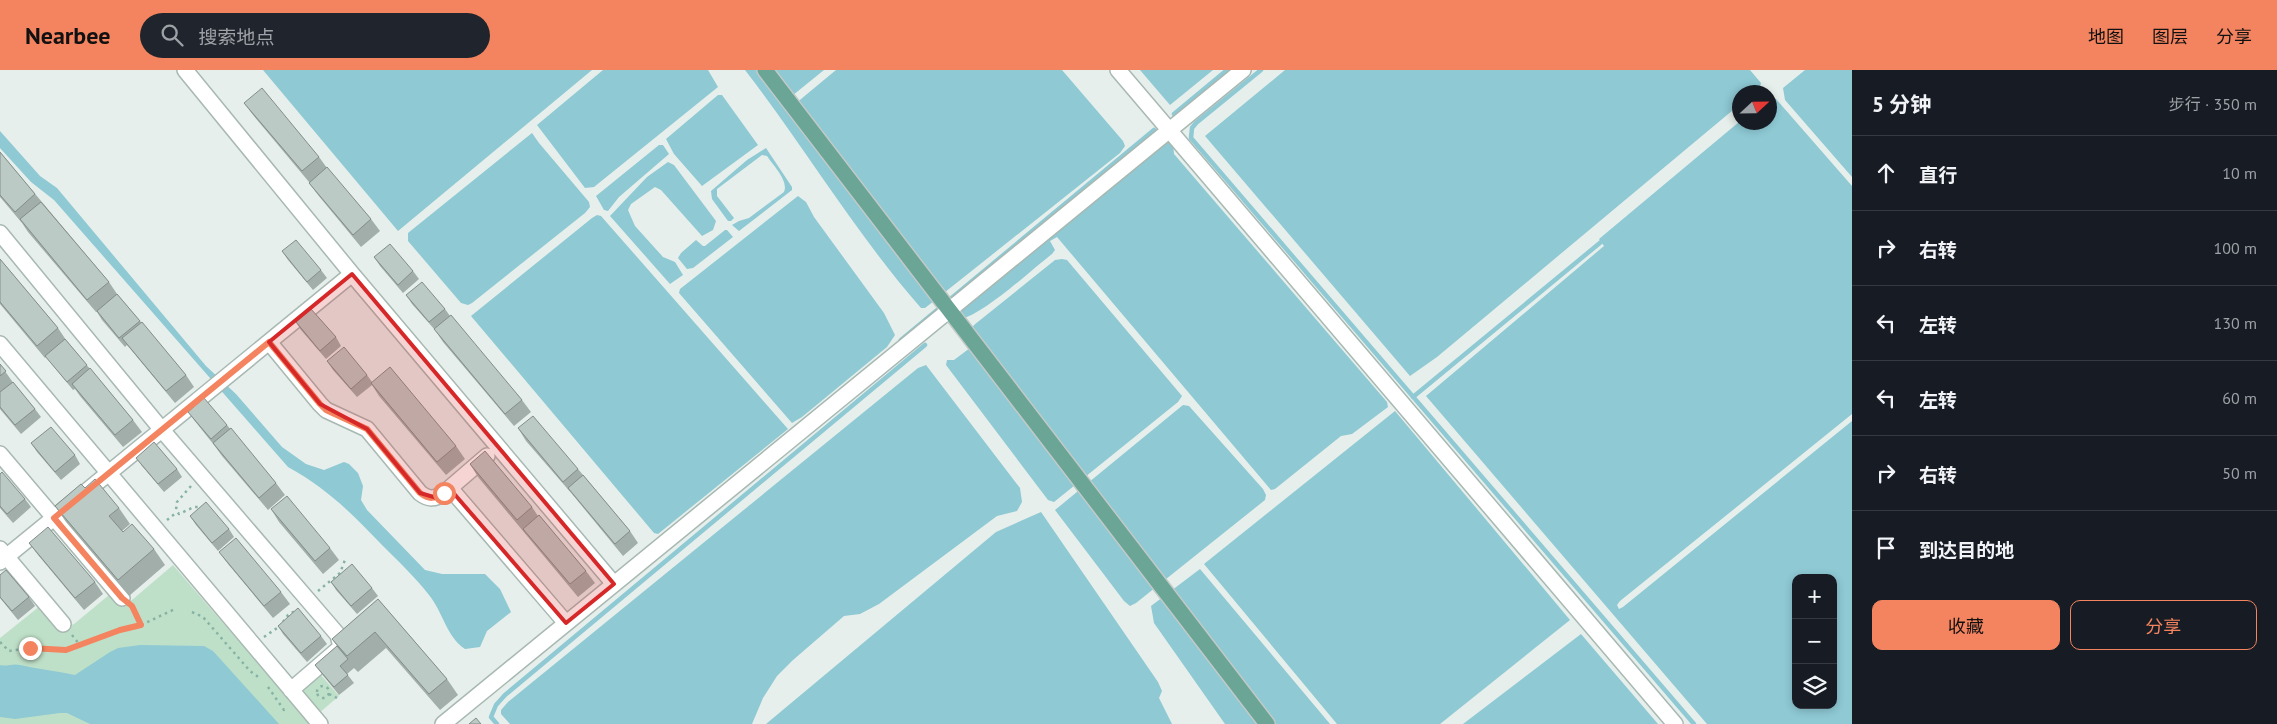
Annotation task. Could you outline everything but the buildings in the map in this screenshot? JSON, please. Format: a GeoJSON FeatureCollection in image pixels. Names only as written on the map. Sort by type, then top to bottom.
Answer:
{"type":"FeatureCollection","features":[{"type":"Feature","properties":{"kind":"main road"},"geometry":{"type":"LineString","coordinates":[[765,70],[1267,724]]}},
{"type":"Feature","properties":{"kind":"street"},"geometry":{"type":"LineString","coordinates":[[185,70],[352,274],[614,584]]}},
{"type":"Feature","properties":{"kind":"street"},"geometry":{"type":"LineString","coordinates":[[1118,70],[1675,724]]}},
{"type":"Feature","properties":{"kind":"street"},"geometry":{"type":"LineString","coordinates":[[443,724],[614,584],[946,306],[1169,131],[1243,70]]}},
{"type":"Feature","properties":{"kind":"street"},"geometry":{"type":"LineString","coordinates":[[0,233],[162,430],[341,641],[341,647],[295,694]]}},
{"type":"Feature","properties":{"kind":"street"},"geometry":{"type":"LineString","coordinates":[[63,624],[2,556],[109,474],[352,274]]}},
{"type":"Feature","properties":{"kind":"street"},"geometry":{"type":"LineString","coordinates":[[269,342],[326,410],[367,429],[426,498],[437,498],[498,446]]}},
{"type":"Feature","properties":{"kind":"street"},"geometry":{"type":"LineString","coordinates":[[0,344],[320,724]]}},
{"type":"Feature","properties":{"kind":"street"},"geometry":{"type":"LineString","coordinates":[[0,454],[122,598]]}},
{"type":"Feature","properties":{"kind":"street"},"geometry":{"type":"LineString","coordinates":[[450,488],[566,623]]}},
{"type":"Feature","properties":{"kind":"path"},"geometry":{"type":"LineString","coordinates":[[197,471],[186,493],[175,506],[179,514],[194,507],[204,507],[217,494]]}},
{"type":"Feature","properties":{"kind":"path"},"geometry":{"type":"LineString","coordinates":[[122,598],[132,606],[141,625]]}},
{"type":"Feature","properties":{"kind":"path"},"geometry":{"type":"LineString","coordinates":[[0,642],[9,651],[30,648],[66,650],[120,630],[141,625],[175,609]]}},
{"type":"Feature","properties":{"kind":"path"},"geometry":{"type":"LineString","coordinates":[[192,612],[203,617],[250,671],[266,683],[284,710],[295,694]]}},
{"type":"Feature","properties":{"kind":"path"},"geometry":{"type":"LineString","coordinates":[[329,694],[327,697],[321,698],[317,691],[321,686],[325,686],[329,690],[329,694],[337,698]]}},
{"type":"Feature","properties":{"kind":"highlighted area"},"geometry":{"type":"Polygon","coordinates":[[[352,274],[614,584],[566,623],[450,489],[437,498],[420,493],[367,429],[320,404],[269,342],[352,274]]]}},
{"type":"Feature","properties":{"kind":"green space"},"geometry":{"type":"Polygon","coordinates":[[[173,565],[310,724],[0,724],[0,638],[40,606],[59,629],[74,624],[109,595],[117,603],[132,600],[173,565]]]}},
{"type":"Feature","properties":{"kind":"green space"},"geometry":{"type":"Polygon","coordinates":[[[320,674],[339,696],[318,714],[303,695],[303,691],[320,674]]]}},
{"type":"Feature","properties":{"kind":"water"},"geometry":{"type":"Polygon","coordinates":[[[263,70],[592,70],[398,231],[263,70]]]}},
{"type":"Feature","properties":{"kind":"water"},"geometry":{"type":"Polygon","coordinates":[[[603,70],[708,70],[718,87],[594,187],[585,188],[537,125],[603,70]]]}},
{"type":"Feature","properties":{"kind":"water"},"geometry":{"type":"Polygon","coordinates":[[[745,70],[824,70],[782,104],[784,108],[789,109],[836,70],[1062,70],[1123,141],[1125,146],[1120,153],[925,308],[921,308],[875,251],[745,70]]]}},
{"type":"Feature","properties":{"kind":"water"},"geometry":{"type":"Polygon","coordinates":[[[1140,70],[1213,70],[1170,105],[1140,70]]]}},
{"type":"Feature","properties":{"kind":"water"},"geometry":{"type":"Polygon","coordinates":[[[1285,70],[1750,70],[1761,83],[1760,85],[1732,85],[1732,111],[1437,357],[1410,376],[1205,136],[1285,70]]]}},
{"type":"Feature","properties":{"kind":"water"},"geometry":{"type":"Polygon","coordinates":[[[1805,70],[1852,70],[1852,177],[1785,100],[1783,88],[1805,70]]]}},
{"type":"Feature","properties":{"kind":"water"},"geometry":{"type":"Polygon","coordinates":[[[718,95],[722,95],[758,145],[702,186],[674,154],[666,139],[718,95]]]}},
{"type":"Feature","properties":{"kind":"water"},"geometry":{"type":"Polygon","coordinates":[[[1777,100],[1852,186],[1852,414],[1617,605],[1619,609],[1623,607],[1852,421],[1852,724],[1707,724],[1426,396],[1604,246],[1599,239],[1732,128],[1732,130],[1777,130],[1777,100]]]}},
{"type":"Feature","properties":{"kind":"water"},"geometry":{"type":"Polygon","coordinates":[[[0,131],[40,176],[57,188],[206,366],[236,394],[282,447],[306,464],[324,470],[344,462],[349,464],[358,473],[363,486],[361,500],[367,510],[425,570],[442,574],[485,574],[500,589],[511,612],[487,631],[480,647],[465,649],[459,644],[449,631],[434,602],[406,569],[338,502],[315,484],[288,467],[54,200],[31,182],[0,148],[0,131]]]}},
{"type":"Feature","properties":{"kind":"water"},"geometry":{"type":"Polygon","coordinates":[[[532,133],[589,202],[590,207],[472,303],[468,305],[461,303],[408,241],[408,233],[532,133]]]}},
{"type":"Feature","properties":{"kind":"water"},"geometry":{"type":"Polygon","coordinates":[[[1169,139],[1173,143],[1174,154],[1387,402],[1388,407],[1352,434],[1341,436],[1275,489],[1271,490],[1057,237],[1050,241],[1055,250],[1052,254],[992,302],[979,311],[957,320],[952,314],[1169,139]]]}},
{"type":"Feature","properties":{"kind":"water"},"geometry":{"type":"Polygon","coordinates":[[[659,145],[663,145],[669,154],[619,197],[608,211],[604,210],[596,196],[659,145]]]}},
{"type":"Feature","properties":{"kind":"water"},"geometry":{"type":"Polygon","coordinates":[[[766,148],[792,187],[792,190],[739,231],[732,225],[749,218],[784,192],[784,183],[776,168],[767,156],[762,155],[717,189],[717,196],[734,218],[731,221],[728,221],[712,199],[711,191],[747,160],[766,148]]]}},
{"type":"Feature","properties":{"kind":"water"},"geometry":{"type":"Polygon","coordinates":[[[668,162],[674,165],[716,221],[713,230],[702,236],[661,190],[655,187],[631,204],[628,210],[635,226],[663,257],[675,262],[683,275],[670,284],[610,216],[647,177],[668,162]]]}},
{"type":"Feature","properties":{"kind":"water"},"geometry":{"type":"Polygon","coordinates":[[[798,196],[806,202],[814,217],[884,313],[895,335],[887,347],[802,417],[792,423],[679,293],[680,289],[798,196]]]}},
{"type":"Feature","properties":{"kind":"water"},"geometry":{"type":"Polygon","coordinates":[[[597,215],[601,216],[788,429],[658,534],[654,533],[471,316],[597,215]]]}},
{"type":"Feature","properties":{"kind":"water"},"geometry":{"type":"Polygon","coordinates":[[[725,230],[733,237],[693,268],[687,269],[678,258],[696,240],[705,246],[725,230]]]}},
{"type":"Feature","properties":{"kind":"water"},"geometry":{"type":"Polygon","coordinates":[[[1055,260],[1067,260],[1182,396],[1178,402],[1054,502],[1048,500],[946,365],[947,360],[954,360],[974,345],[971,330],[974,325],[1055,260]]]}},
{"type":"Feature","properties":{"kind":"water"},"geometry":{"type":"Polygon","coordinates":[[[926,365],[1020,488],[1022,502],[1017,511],[997,516],[879,604],[860,614],[844,616],[777,676],[763,698],[752,724],[510,724],[501,714],[501,710],[508,702],[918,368],[926,365]]]}},
{"type":"Feature","properties":{"kind":"water"},"geometry":{"type":"Polygon","coordinates":[[[1183,405],[1189,406],[1263,489],[1266,495],[1265,500],[1130,606],[1124,601],[1055,510],[1183,405]]]}},
{"type":"Feature","properties":{"kind":"water"},"geometry":{"type":"Polygon","coordinates":[[[1395,411],[1570,620],[1440,724],[1337,724],[1204,564],[1395,411]]]}},
{"type":"Feature","properties":{"kind":"water"},"geometry":{"type":"Polygon","coordinates":[[[1041,512],[1158,682],[1162,691],[1159,698],[1172,724],[766,724],[996,532],[1041,512]]]}},
{"type":"Feature","properties":{"kind":"water"},"geometry":{"type":"Polygon","coordinates":[[[1200,569],[1330,724],[1225,724],[1154,623],[1151,606],[1200,569]]]}},
{"type":"Feature","properties":{"kind":"water"},"geometry":{"type":"Polygon","coordinates":[[[1581,634],[1658,724],[1463,724],[1581,634]]]}},
{"type":"Feature","properties":{"kind":"water"},"geometry":{"type":"Polygon","coordinates":[[[140,645],[204,646],[213,651],[279,724],[90,724],[67,713],[15,719],[0,717],[0,665],[17,665],[75,675],[118,648],[140,645]]]}},
{"type":"Feature","properties":{"kind":"waterway"},"geometry":{"type":"LineString","coordinates":[[1174,114],[1227,70]]}},
{"type":"Feature","properties":{"kind":"waterway"},"geometry":{"type":"LineString","coordinates":[[1261,70],[1196,123],[1192,128],[1191,138],[1694,724]]}},
{"type":"Feature","properties":{"kind":"waterway"},"geometry":{"type":"LineString","coordinates":[[901,340],[1154,130]]}},
{"type":"Feature","properties":{"kind":"waterway"},"geometry":{"type":"LineString","coordinates":[[1413,397],[1601,242]]}},
{"type":"Feature","properties":{"kind":"waterway"},"geometry":{"type":"LineString","coordinates":[[497,724],[491,717],[496,705],[505,695],[925,345]]}},
{"type":"Feature","properties":{"kind":"route"},"geometry":{"type":"LineString","coordinates":[[30,648],[54,651],[66,650],[120,630],[141,625],[132,606],[122,598],[54,518],[269,342],[326,410],[360,424],[367,429],[420,493],[426,498],[437,498],[444,493]]}}]}
